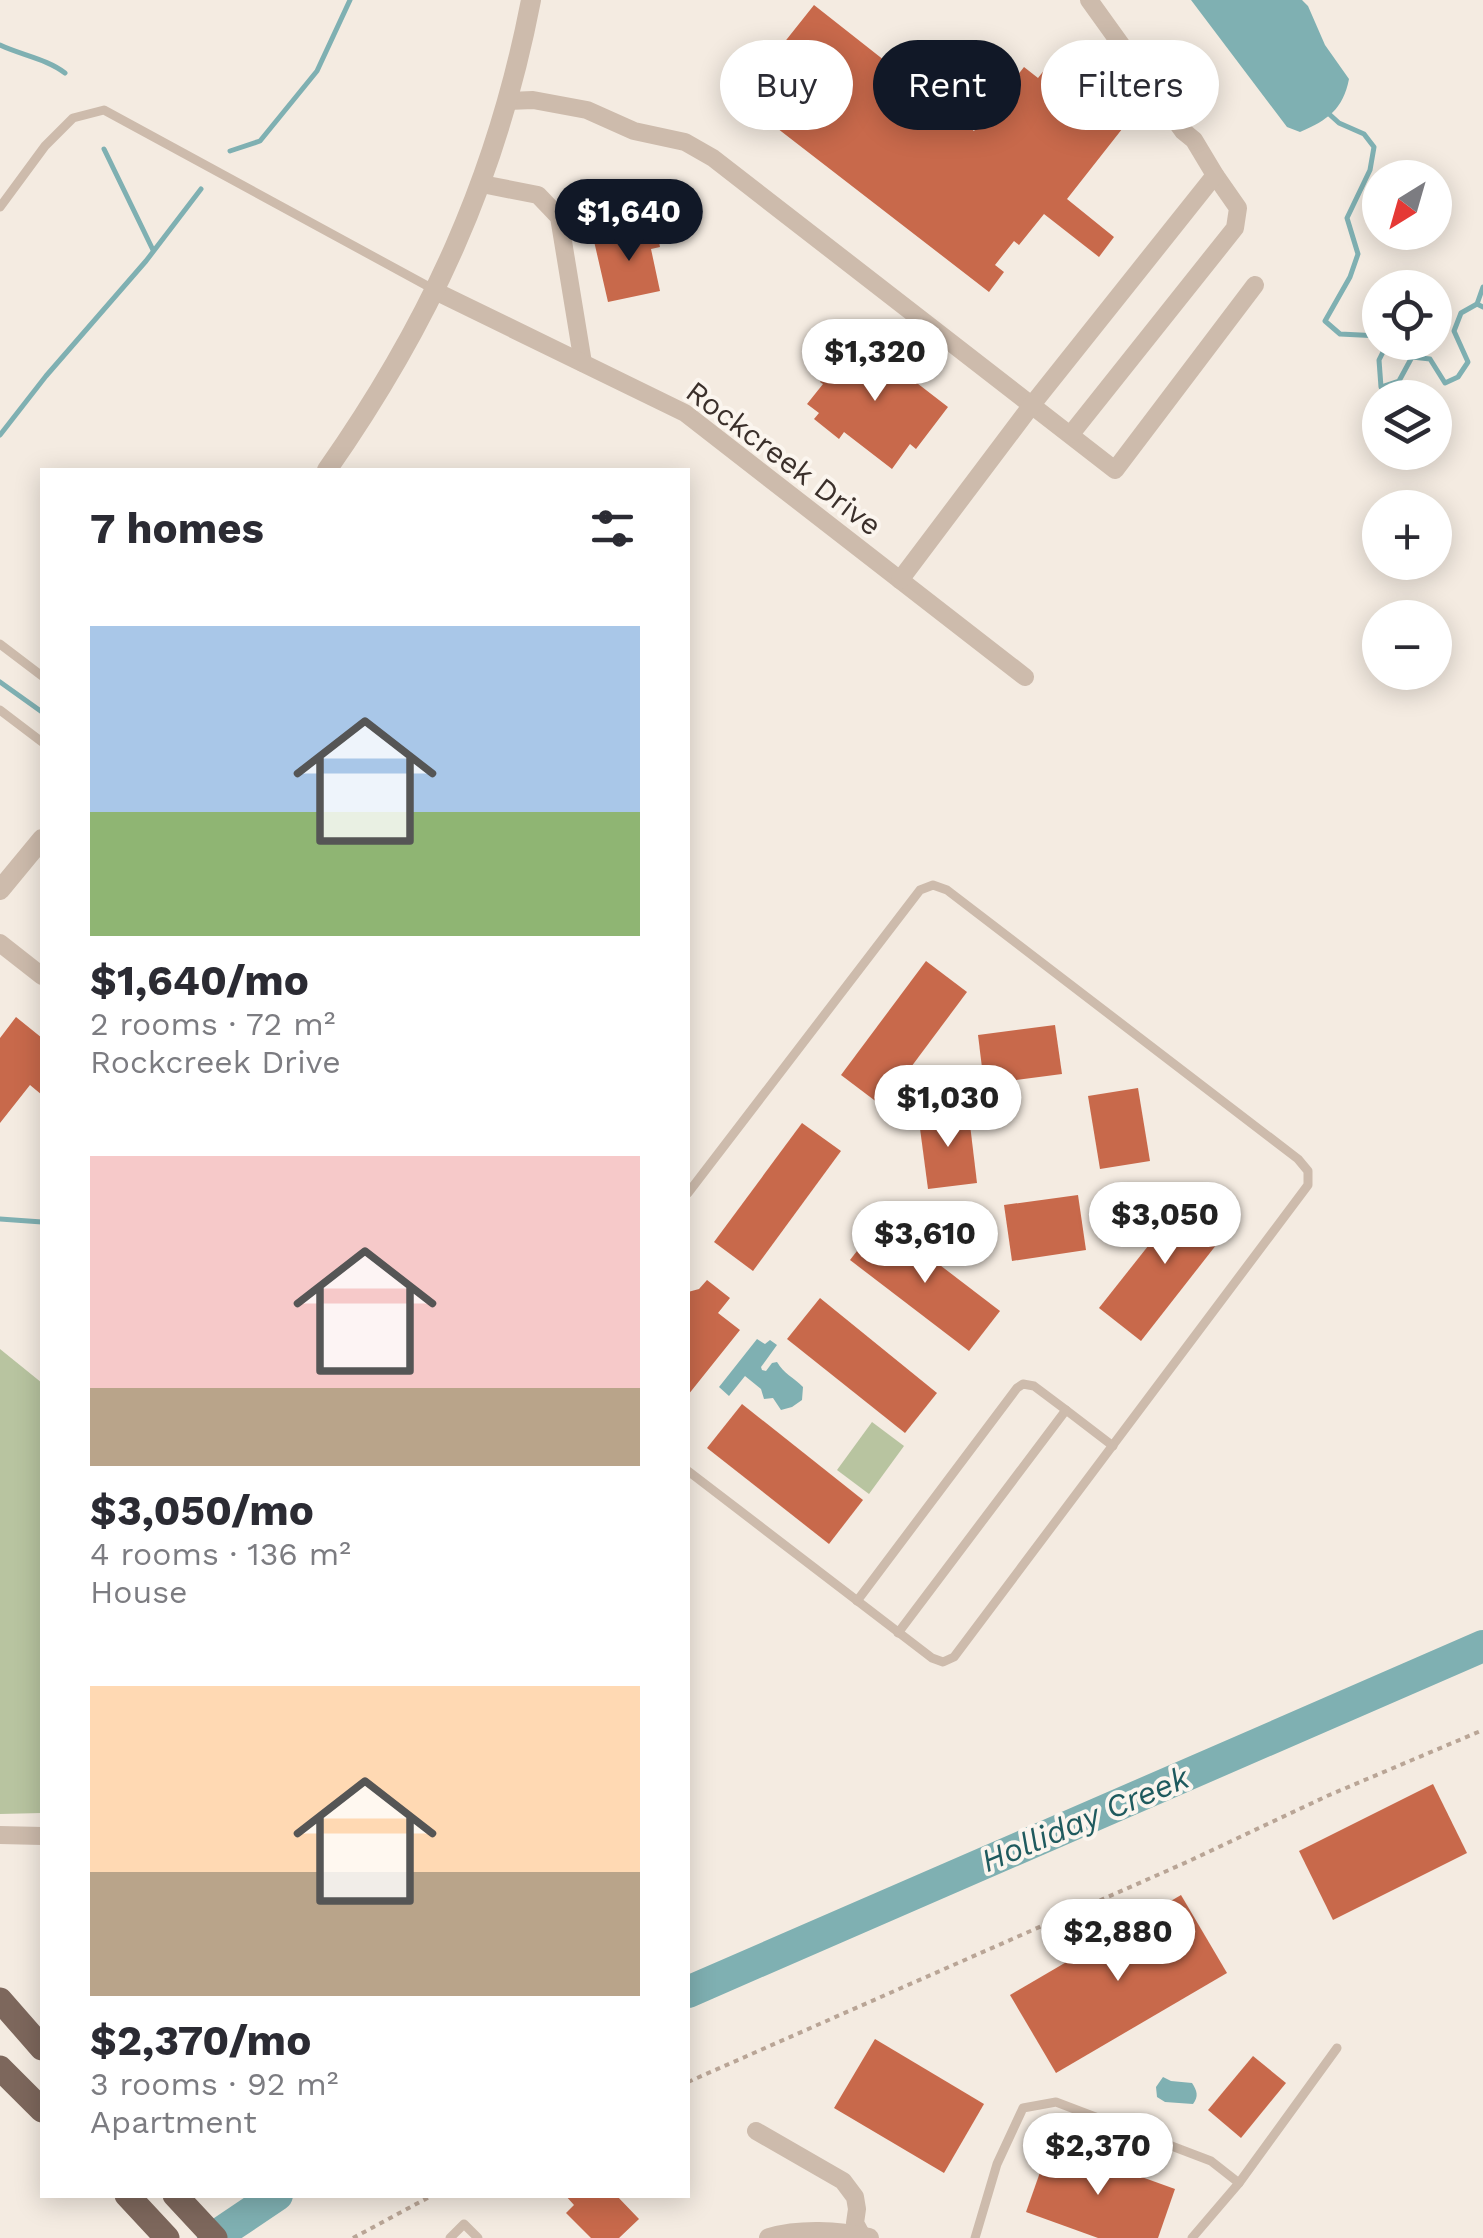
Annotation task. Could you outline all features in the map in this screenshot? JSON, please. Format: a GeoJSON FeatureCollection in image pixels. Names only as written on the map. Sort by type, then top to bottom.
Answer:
{"type":"FeatureCollection","features":[{"type":"Feature","properties":{"kind":"main road"},"geometry":{"type":"LineString","coordinates":[[0,2000],[40,2046]]}},
{"type":"Feature","properties":{"kind":"main road"},"geometry":{"type":"LineString","coordinates":[[0,2068],[40,2108]]}},
{"type":"Feature","properties":{"kind":"main road"},"geometry":{"type":"LineString","coordinates":[[130,2198],[168,2238]]}},
{"type":"Feature","properties":{"kind":"main road"},"geometry":{"type":"LineString","coordinates":[[178,2198],[215,2238]]}},
{"type":"Feature","properties":{"kind":"street"},"geometry":{"type":"LineString","coordinates":[[328,468],[408,343],[436,291],[482,184],[508,101],[531,0]]}},
{"type":"Feature","properties":{"kind":"street"},"geometry":{"type":"LineString","coordinates":[[1071,434],[1235,228],[1238,208],[1194,140],[1184,132],[1089,0]]}},
{"type":"Feature","properties":{"kind":"street"},"geometry":{"type":"LineString","coordinates":[[508,101],[533,100],[587,110],[634,131],[685,142],[713,158],[1115,470],[1255,285]]}},
{"type":"Feature","properties":{"kind":"street"},"geometry":{"type":"LineString","coordinates":[[900,580],[1031,406],[1215,176]]}},
{"type":"Feature","properties":{"kind":"street"},"geometry":{"type":"LineString","coordinates":[[482,184],[538,196],[559,217],[584,363]]}},
{"type":"Feature","properties":{"kind":"street","name":"Rockcreek Drive"},"geometry":{"type":"LineString","coordinates":[[436,291],[685,413],[1025,676]]}},
{"type":"Feature","properties":{"kind":"street"},"geometry":{"type":"LineString","coordinates":[[0,890],[40,841]]}},
{"type":"Feature","properties":{"kind":"street"},"geometry":{"type":"LineString","coordinates":[[0,943],[40,974]]}},
{"type":"Feature","properties":{"kind":"street"},"geometry":{"type":"LineString","coordinates":[[0,1835],[40,1836]]}},
{"type":"Feature","properties":{"kind":"street"},"geometry":{"type":"LineString","coordinates":[[756,2131],[844,2182],[855,2197],[856,2223],[866,2237]]}},
{"type":"Feature","properties":{"kind":"street"},"geometry":{"type":"LineString","coordinates":[[769,2238],[785,2233],[866,2237]]}},
{"type":"Feature","properties":{"kind":"lane"},"geometry":{"type":"LineString","coordinates":[[0,207],[45,146],[73,118],[104,110],[436,291]]}},
{"type":"Feature","properties":{"kind":"lane"},"geometry":{"type":"LineString","coordinates":[[0,644],[40,674]]}},
{"type":"Feature","properties":{"kind":"lane"},"geometry":{"type":"LineString","coordinates":[[0,710],[40,740]]}},
{"type":"Feature","properties":{"kind":"lane"},"geometry":{"type":"LineString","coordinates":[[690,1190],[920,890],[933,885],[946,890],[1298,1159],[1308,1171],[1308,1185],[954,1657],[943,1662],[932,1658],[690,1473]]}},
{"type":"Feature","properties":{"kind":"lane"},"geometry":{"type":"LineString","coordinates":[[857,1600],[1016,1388],[1023,1384],[1034,1386],[1113,1446]]}},
{"type":"Feature","properties":{"kind":"lane"},"geometry":{"type":"LineString","coordinates":[[898,1632],[1066,1410]]}},
{"type":"Feature","properties":{"kind":"lane"},"geometry":{"type":"LineString","coordinates":[[1192,2238],[1239,2183],[1337,2048]]}},
{"type":"Feature","properties":{"kind":"lane"},"geometry":{"type":"LineString","coordinates":[[975,2238],[998,2164],[1022,2108],[1056,2102],[1211,2160],[1239,2183]]}},
{"type":"Feature","properties":{"kind":"lane"},"geometry":{"type":"LineString","coordinates":[[450,2238],[464,2224],[478,2238]]}},
{"type":"Feature","properties":{"kind":"path"},"geometry":{"type":"LineString","coordinates":[[690,2081],[1169,1870],[1326,1796],[1483,1730]]}},
{"type":"Feature","properties":{"kind":"path"},"geometry":{"type":"LineString","coordinates":[[352,2238],[427,2198]]}},
{"type":"Feature","properties":{"kind":"green space"},"geometry":{"type":"Polygon","coordinates":[[[0,1349],[40,1381],[40,1813],[0,1814],[0,1349]]]}},
{"type":"Feature","properties":{"kind":"green space"},"geometry":{"type":"Polygon","coordinates":[[[872,1422],[904,1446],[869,1494],[837,1470],[872,1422]]]}},
{"type":"Feature","properties":{"kind":"water"},"geometry":{"type":"Polygon","coordinates":[[[1191,0],[1302,0],[1325,45],[1349,79],[1338,106],[1319,123],[1300,132],[1287,127],[1191,0]]]}},
{"type":"Feature","properties":{"kind":"water"},"geometry":{"type":"Polygon","coordinates":[[[757,1339],[777,1345],[762,1370],[777,1362],[803,1387],[802,1400],[792,1407],[781,1410],[773,1398],[764,1399],[761,1389],[745,1376],[729,1396],[719,1387],[757,1339]]]}},
{"type":"Feature","properties":{"kind":"water"},"geometry":{"type":"Polygon","coordinates":[[[1163,2077],[1192,2083],[1197,2094],[1193,2104],[1165,2102],[1157,2097],[1156,2087],[1163,2077]]]}},
{"type":"Feature","properties":{"kind":"building"},"geometry":{"type":"Polygon","coordinates":[[[814,5],[873,51],[873,130],[1021,130],[1021,71],[1024,67],[1038,78],[1041,74],[1041,130],[1121,130],[1067,199],[1114,237],[1099,257],[1044,214],[1019,245],[1014,241],[995,265],[1004,272],[989,292],[780,130],[853,130],[853,40],[786,40],[814,5]]]}},
{"type":"Feature","properties":{"kind":"building"},"geometry":{"type":"Polygon","coordinates":[[[656,228],[660,247],[651,249],[660,291],[608,302],[594,241],[656,228]]]}},
{"type":"Feature","properties":{"kind":"building"},"geometry":{"type":"Polygon","coordinates":[[[856,336],[948,407],[916,449],[910,444],[892,469],[844,432],[839,439],[814,419],[819,413],[807,404],[856,336]]]}},
{"type":"Feature","properties":{"kind":"building"},"geometry":{"type":"Polygon","coordinates":[[[926,961],[967,992],[882,1106],[841,1075],[926,961]]]}},
{"type":"Feature","properties":{"kind":"building"},"geometry":{"type":"Polygon","coordinates":[[[16,1017],[40,1036],[40,1093],[30,1085],[0,1123],[0,1038],[16,1017]]]}},
{"type":"Feature","properties":{"kind":"building"},"geometry":{"type":"Polygon","coordinates":[[[1055,1025],[1062,1074],[984,1084],[978,1035],[1055,1025]]]}},
{"type":"Feature","properties":{"kind":"building"},"geometry":{"type":"Polygon","coordinates":[[[1138,1088],[1150,1161],[1100,1169],[1088,1096],[1138,1088]]]}},
{"type":"Feature","properties":{"kind":"building"},"geometry":{"type":"Polygon","coordinates":[[[968,1108],[977,1183],[928,1189],[919,1121],[968,1108]]]}},
{"type":"Feature","properties":{"kind":"building"},"geometry":{"type":"Polygon","coordinates":[[[802,1123],[841,1151],[753,1271],[714,1242],[802,1123]]]}},
{"type":"Feature","properties":{"kind":"building"},"geometry":{"type":"Polygon","coordinates":[[[1190,1193],[1231,1226],[1141,1341],[1099,1308],[1190,1193]]]}},
{"type":"Feature","properties":{"kind":"building"},"geometry":{"type":"Polygon","coordinates":[[[1078,1195],[1086,1250],[1012,1261],[1004,1205],[1078,1195]]]}},
{"type":"Feature","properties":{"kind":"building"},"geometry":{"type":"Polygon","coordinates":[[[881,1220],[1000,1311],[969,1351],[850,1260],[881,1220]]]}},
{"type":"Feature","properties":{"kind":"building"},"geometry":{"type":"Polygon","coordinates":[[[707,1280],[730,1298],[718,1313],[740,1330],[690,1392],[690,1291],[707,1280]]]}},
{"type":"Feature","properties":{"kind":"building"},"geometry":{"type":"Polygon","coordinates":[[[820,1298],[937,1393],[905,1433],[787,1339],[820,1298]]]}},
{"type":"Feature","properties":{"kind":"building"},"geometry":{"type":"Polygon","coordinates":[[[742,1404],[863,1500],[829,1544],[707,1448],[742,1404]]]}},
{"type":"Feature","properties":{"kind":"building"},"geometry":{"type":"Polygon","coordinates":[[[1433,1784],[1467,1853],[1333,1920],[1299,1851],[1433,1784]]]}},
{"type":"Feature","properties":{"kind":"building"},"geometry":{"type":"Polygon","coordinates":[[[1181,1895],[1227,1973],[1056,2073],[1010,1995],[1181,1895]]]}},
{"type":"Feature","properties":{"kind":"building"},"geometry":{"type":"Polygon","coordinates":[[[875,2039],[984,2104],[944,2173],[834,2108],[875,2039]]]}},
{"type":"Feature","properties":{"kind":"building"},"geometry":{"type":"Polygon","coordinates":[[[1253,2056],[1286,2083],[1241,2138],[1208,2110],[1253,2056]]]}},
{"type":"Feature","properties":{"kind":"building"},"geometry":{"type":"Polygon","coordinates":[[[1050,2144],[1175,2189],[1158,2238],[1098,2238],[1026,2212],[1050,2144]]]}},
{"type":"Feature","properties":{"kind":"building"},"geometry":{"type":"Polygon","coordinates":[[[568,2198],[619,2198],[639,2219],[619,2238],[591,2238],[566,2213],[574,2205],[568,2198]]]}},
{"type":"Feature","properties":{"kind":"waterway"},"geometry":{"type":"LineString","coordinates":[[230,151],[260,141],[317,71],[350,0]]}},
{"type":"Feature","properties":{"kind":"waterway"},"geometry":{"type":"LineString","coordinates":[[0,45],[65,73]]}},
{"type":"Feature","properties":{"kind":"waterway"},"geometry":{"type":"LineString","coordinates":[[1328,113],[1339,123],[1364,134],[1374,147],[1370,170],[1347,218],[1358,254],[1325,321],[1340,334],[1362,335]]}},
{"type":"Feature","properties":{"kind":"waterway"},"geometry":{"type":"LineString","coordinates":[[104,149],[153,250]]}},
{"type":"Feature","properties":{"kind":"waterway"},"geometry":{"type":"LineString","coordinates":[[0,435],[201,189]]}},
{"type":"Feature","properties":{"kind":"waterway"},"geometry":{"type":"LineString","coordinates":[[1483,287],[1477,304],[1483,307]]}},
{"type":"Feature","properties":{"kind":"waterway"},"geometry":{"type":"LineString","coordinates":[[1431,360],[1445,383],[1458,377],[1468,362],[1454,331],[1461,313],[1477,304]]}},
{"type":"Feature","properties":{"kind":"waterway"},"geometry":{"type":"LineString","coordinates":[[1379,360],[1381,387],[1399,381],[1410,360]]}},
{"type":"Feature","properties":{"kind":"waterway"},"geometry":{"type":"LineString","coordinates":[[0,682],[40,711]]}},
{"type":"Feature","properties":{"kind":"waterway"},"geometry":{"type":"LineString","coordinates":[[0,1219],[40,1222]]}},
{"type":"Feature","properties":{"kind":"waterway","name":"Holliday Creek"},"geometry":{"type":"LineString","coordinates":[[690,1991],[1483,1646]]}},
{"type":"Feature","properties":{"kind":"waterway","name":"Holliday Creek"},"geometry":{"type":"LineString","coordinates":[[213,2238],[273,2198]]}}]}
